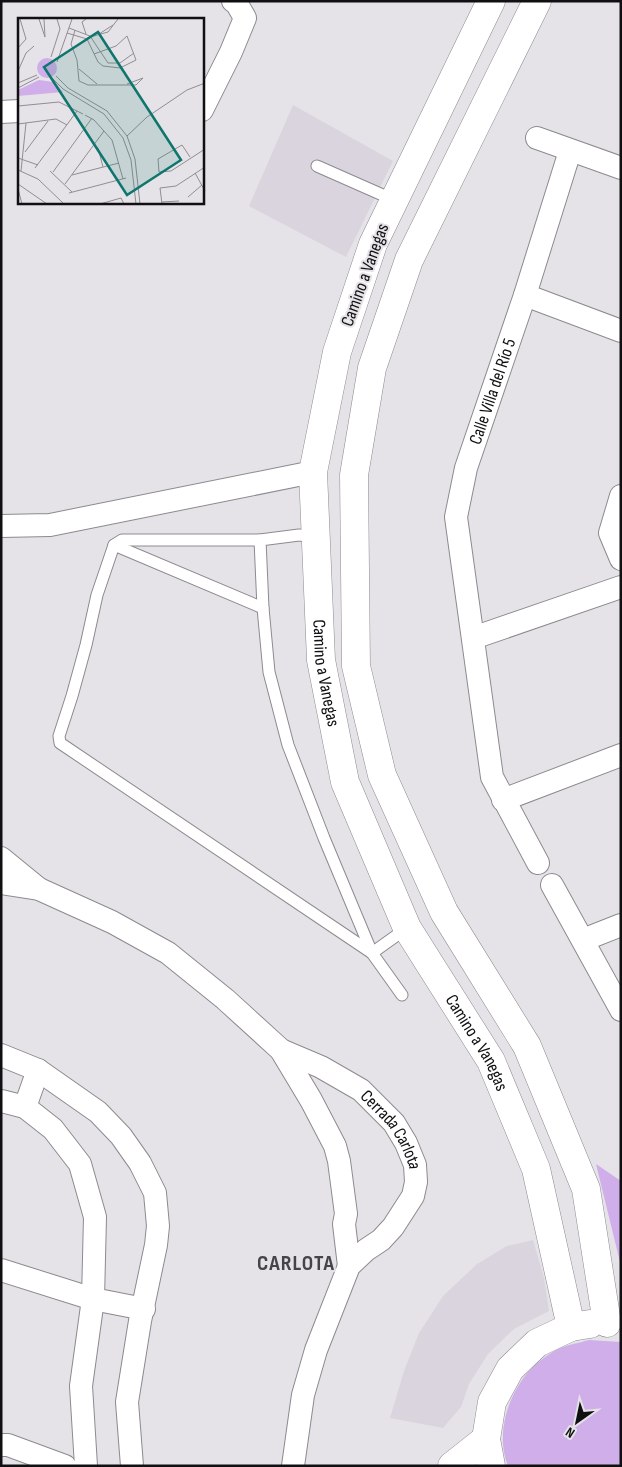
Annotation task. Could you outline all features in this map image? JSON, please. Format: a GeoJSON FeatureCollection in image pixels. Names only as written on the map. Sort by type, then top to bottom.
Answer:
{"type":"FeatureCollection","features":[{"type":"Feature","properties":{"kind":"main road","name":"Camino a Vanegas"},"geometry":{"type":"LineString","coordinates":[[492,1],[373,244],[337,352],[314,472],[321,660],[345,782],[408,928],[491,1060],[536,1169],[571,1328]]}},
{"type":"Feature","properties":{"kind":"main road","name":"Camino a Vanegas"},"geometry":{"type":"LineString","coordinates":[[537,1],[409,260],[372,368],[354,475],[356,666],[382,775],[444,912],[527,1046],[586,1189],[614,1324]]}},
{"type":"Feature","properties":{"kind":"main road"},"geometry":{"type":"LineString","coordinates":[[491,1466],[486,1439],[492,1402],[510,1369],[537,1343],[571,1328],[588,1324],[614,1324]]}},
{"type":"Feature","properties":{"kind":"main road"},"geometry":{"type":"LineString","coordinates":[[452,1466],[486,1439]]}},
{"type":"Feature","properties":{"kind":"street"},"geometry":{"type":"LineString","coordinates":[[204,106],[231,52],[245,18],[237,4],[233,1]]}},
{"type":"Feature","properties":{"kind":"street"},"geometry":{"type":"LineString","coordinates":[[1,112],[18,111]]}},
{"type":"Feature","properties":{"kind":"street"},"geometry":{"type":"LineString","coordinates":[[537,138],[621,168]]}},
{"type":"Feature","properties":{"kind":"street","name":"Calle Villa del Río 5"},"geometry":{"type":"LineString","coordinates":[[538,863],[492,777],[456,517],[466,468],[525,296],[570,150]]}},
{"type":"Feature","properties":{"kind":"street"},"geometry":{"type":"LineString","coordinates":[[525,296],[621,331]]}},
{"type":"Feature","properties":{"kind":"street"},"geometry":{"type":"LineString","coordinates":[[1,526],[50,525],[314,472]]}},
{"type":"Feature","properties":{"kind":"street"},"geometry":{"type":"LineString","coordinates":[[621,496],[610,532],[621,559]]}},
{"type":"Feature","properties":{"kind":"street"},"geometry":{"type":"LineString","coordinates":[[473,638],[621,587]]}},
{"type":"Feature","properties":{"kind":"street"},"geometry":{"type":"LineString","coordinates":[[503,800],[621,755]]}},
{"type":"Feature","properties":{"kind":"street","name":"Cerrada Carlota"},"geometry":{"type":"LineString","coordinates":[[1,858],[39,889],[112,922],[168,953],[225,1000],[280,1050],[311,1100],[335,1146],[339,1161],[346,1214],[344,1224],[349,1266]]}},
{"type":"Feature","properties":{"kind":"street","name":"Cerrada Carlota"},"geometry":{"type":"LineString","coordinates":[[1,883],[39,889]]}},
{"type":"Feature","properties":{"kind":"street"},"geometry":{"type":"LineString","coordinates":[[552,885],[621,1010]]}},
{"type":"Feature","properties":{"kind":"street"},"geometry":{"type":"LineString","coordinates":[[583,940],[621,925]]}},
{"type":"Feature","properties":{"kind":"street","name":"Cerrada Carlota"},"geometry":{"type":"LineString","coordinates":[[280,1050],[321,1066],[361,1090],[394,1123],[406,1143],[415,1165],[416,1189],[410,1204],[393,1227],[381,1240],[366,1250],[349,1266],[316,1350],[302,1395],[293,1466]]}},
{"type":"Feature","properties":{"kind":"street"},"geometry":{"type":"LineString","coordinates":[[1,1055],[38,1070],[98,1112],[121,1136],[140,1163],[155,1193],[158,1226],[156,1245],[140,1321],[127,1402],[129,1465]]}},
{"type":"Feature","properties":{"kind":"street"},"geometry":{"type":"LineString","coordinates":[[25,1107],[38,1070]]}},
{"type":"Feature","properties":{"kind":"street"},"geometry":{"type":"LineString","coordinates":[[1,1101],[25,1107],[53,1129],[80,1164],[95,1217],[93,1299],[81,1386],[86,1466]]}},
{"type":"Feature","properties":{"kind":"street"},"geometry":{"type":"LineString","coordinates":[[1,1270],[93,1299],[144,1309]]}},
{"type":"Feature","properties":{"kind":"street"},"geometry":{"type":"LineString","coordinates":[[3,1443],[65,1466]]}},
{"type":"Feature","properties":{"kind":"lane"},"geometry":{"type":"LineString","coordinates":[[317,166],[394,200]]}},
{"type":"Feature","properties":{"kind":"lane"},"geometry":{"type":"LineString","coordinates":[[316,538],[299,535],[260,540],[122,540],[114,545],[97,595],[86,645],[59,736],[60,743],[372,953]]}},
{"type":"Feature","properties":{"kind":"lane"},"geometry":{"type":"LineString","coordinates":[[260,540],[262,608],[269,672],[288,745],[372,953],[402,996]]}},
{"type":"Feature","properties":{"kind":"lane"},"geometry":{"type":"LineString","coordinates":[[114,545],[262,608]]}},
{"type":"Feature","properties":{"kind":"lane"},"geometry":{"type":"LineString","coordinates":[[372,953],[408,928]]}},
{"type":"Feature","properties":{"kind":"shaded area"},"geometry":{"type":"Polygon","coordinates":[[[293,105],[393,161],[346,257],[249,206],[293,105]]]}},
{"type":"Feature","properties":{"kind":"shaded area"},"geometry":{"type":"Polygon","coordinates":[[[596,1164],[621,1181],[621,1266],[596,1164]]]}},
{"type":"Feature","properties":{"kind":"shaded area"},"geometry":{"type":"Polygon","coordinates":[[[533,1240],[544,1278],[549,1311],[514,1329],[488,1354],[469,1384],[461,1407],[443,1428],[390,1418],[404,1371],[419,1333],[443,1296],[477,1264],[507,1246],[533,1240]]]}},
{"type":"Feature","properties":{"kind":"shaded area"},"geometry":{"type":"Polygon","coordinates":[[[589,1340],[621,1342],[621,1466],[508,1466],[504,1454],[503,1441],[506,1415],[510,1402],[523,1379],[536,1364],[556,1350],[589,1340]]]}},
{"type":"Feature","properties":{"kind":"district","name":"CARLOTA"},"geometry":{"type":"Point","coordinates":[296,1263]}}]}
